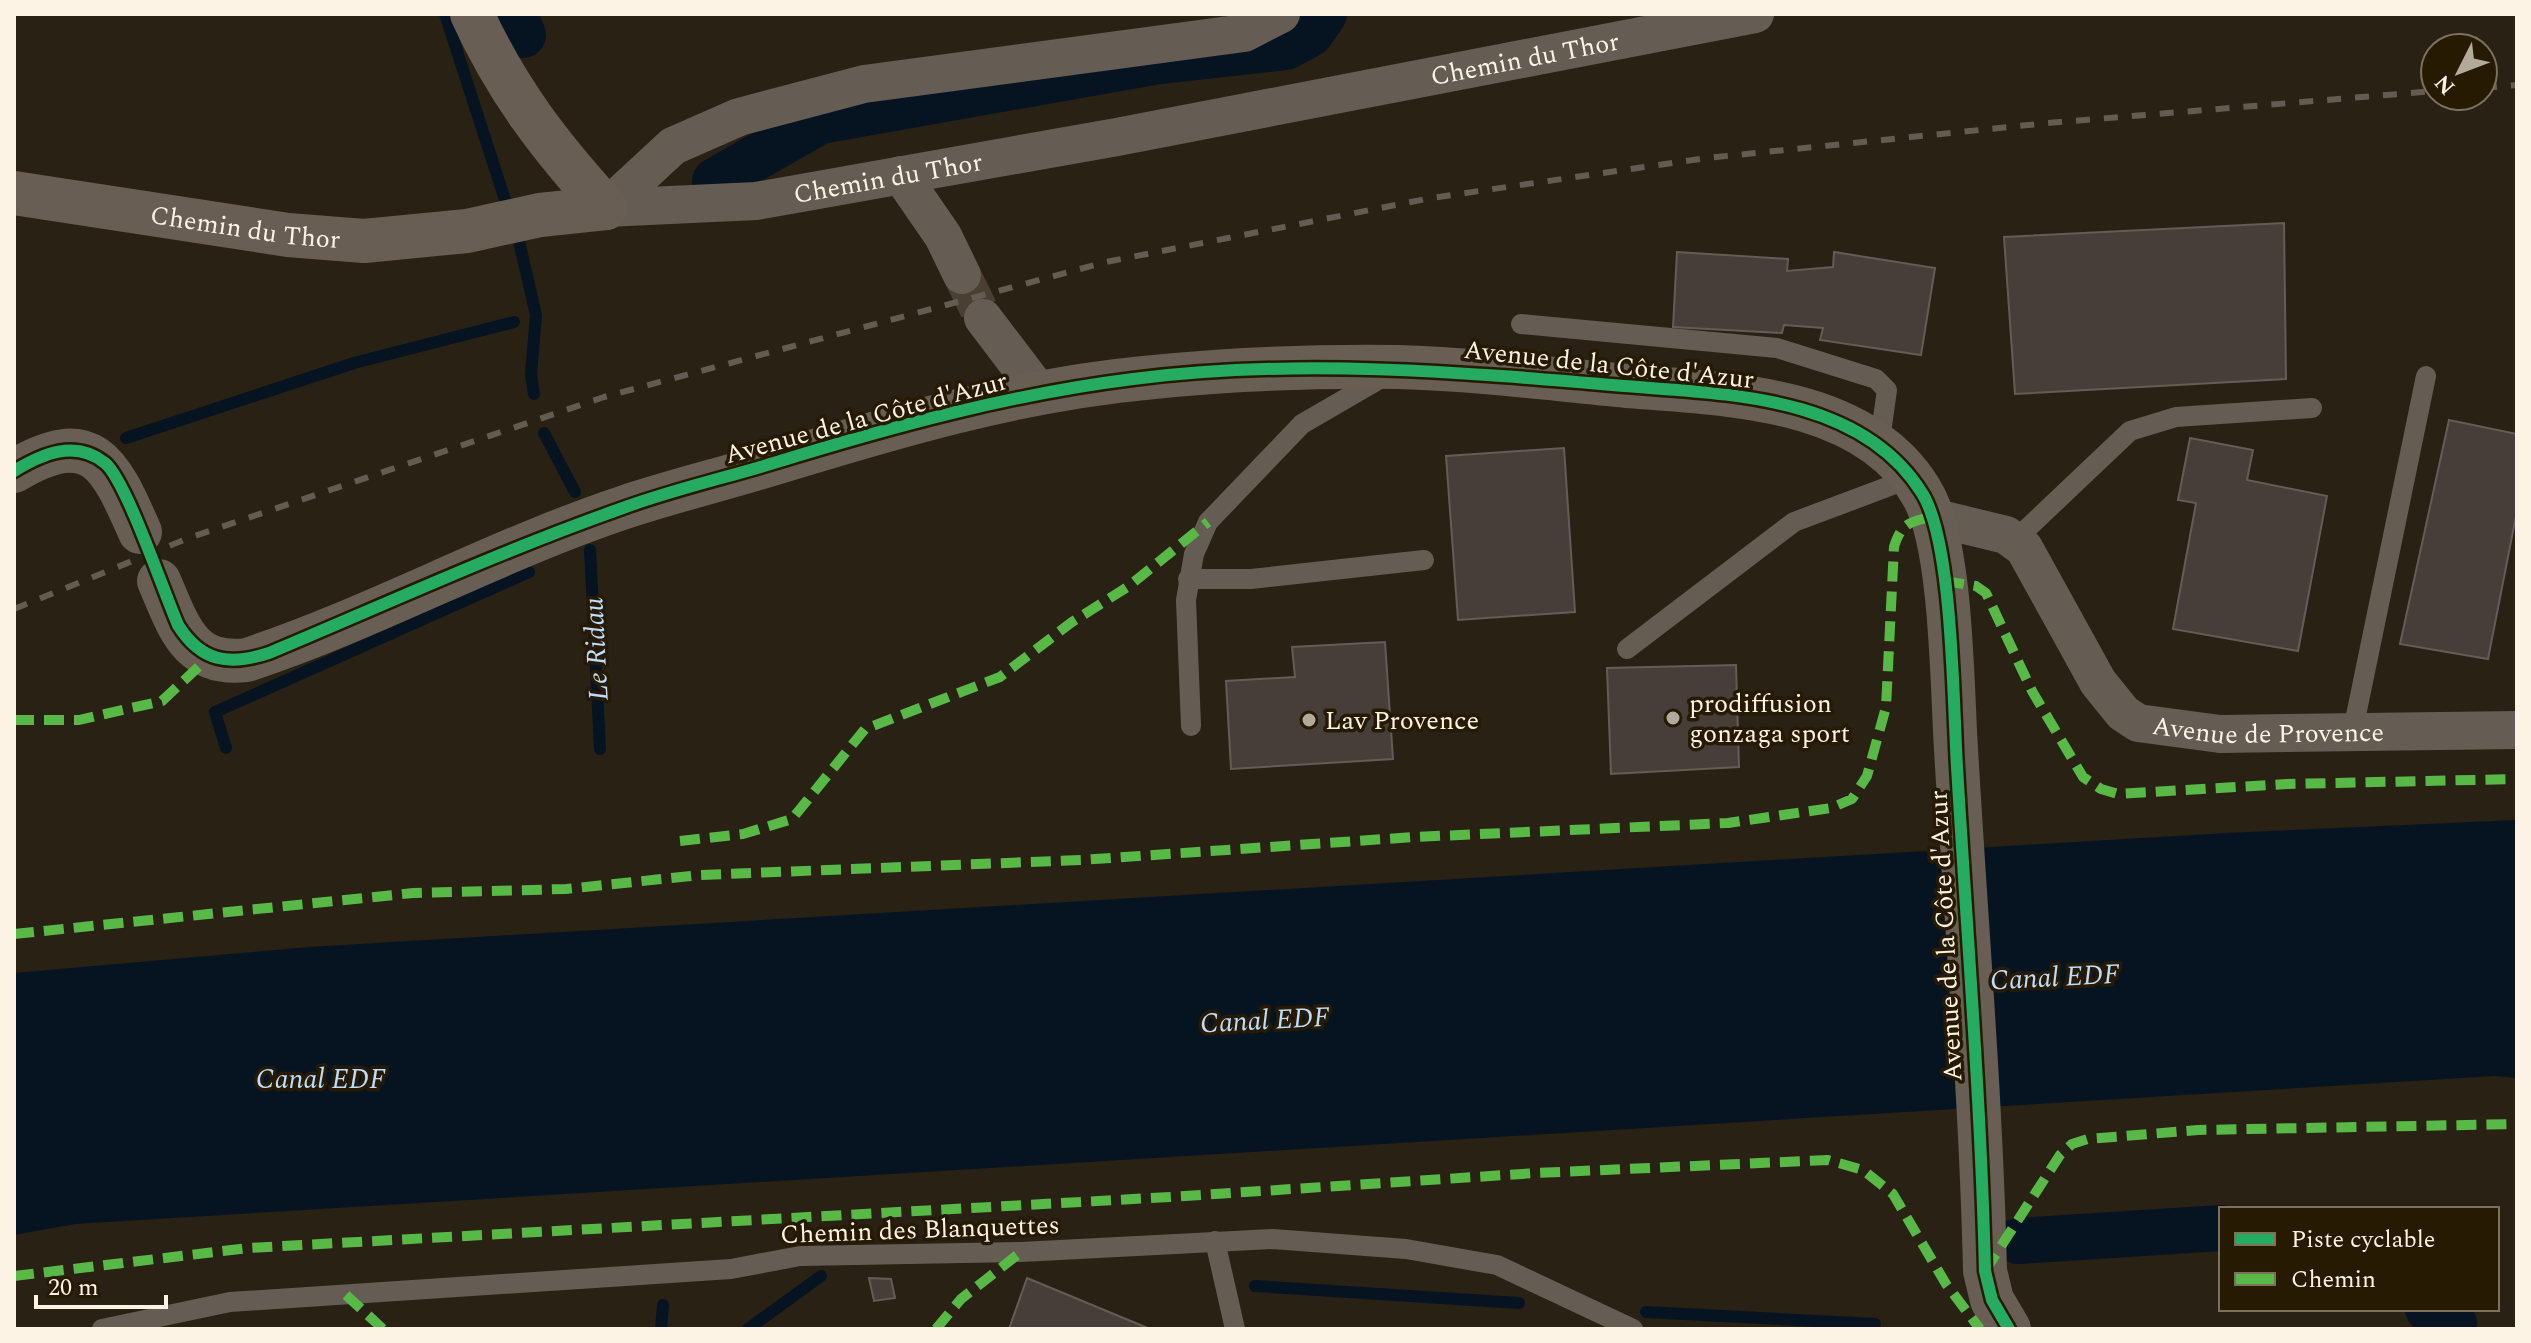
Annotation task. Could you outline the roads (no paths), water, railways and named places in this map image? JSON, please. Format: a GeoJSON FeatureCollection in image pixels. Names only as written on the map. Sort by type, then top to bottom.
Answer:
{"type":"FeatureCollection","features":[{"type":"Feature","properties":{"kind":"street"},"geometry":{"type":"LineString","coordinates":[[472,14],[498,69],[529,117],[606,208],[673,146],[696,132],[739,117],[864,84],[1244,33],[1281,14]]}},
{"type":"Feature","properties":{"kind":"street","name":"Chemin du Thor"},"geometry":{"type":"LineString","coordinates":[[14,193],[288,235],[391,240],[467,231],[540,215],[606,208],[756,201],[1117,137],[1755,14]]}},
{"type":"Feature","properties":{"kind":"street"},"geometry":{"type":"LineString","coordinates":[[901,175],[929,213],[962,275]]}},
{"type":"Feature","properties":{"kind":"street"},"geometry":{"type":"LineString","coordinates":[[983,318],[1040,393]]}},
{"type":"Feature","properties":{"kind":"street","name":"Avenue de la Côte d'Azur"},"geometry":{"type":"LineString","coordinates":[[159,581],[189,643],[208,658],[229,662],[269,653],[516,548],[625,507],[869,433],[1040,393],[1138,378],[1244,370],[1400,367],[1720,394],[1787,406],[1825,418],[1879,447],[1911,478],[1932,517],[1944,581],[1954,711],[1988,1285],[2009,1329]]}},
{"type":"Feature","properties":{"kind":"street"},"geometry":{"type":"LineString","coordinates":[[14,471],[51,451],[92,456],[110,469],[140,532]]}},
{"type":"Feature","properties":{"kind":"street"},"geometry":{"type":"LineString","coordinates":[[1932,517],[2006,535],[2015,540]]}},
{"type":"Feature","properties":{"kind":"street","name":"Avenue de Provence"},"geometry":{"type":"LineString","coordinates":[[2015,540],[2034,561],[2098,682],[2123,713],[2138,723],[2220,734],[2517,730]]}},
{"type":"Feature","properties":{"kind":"lane"},"geometry":{"type":"LineString","coordinates":[[1521,324],[1777,348],[1876,379],[1887,390],[1879,447]]}},
{"type":"Feature","properties":{"kind":"lane"},"geometry":{"type":"LineString","coordinates":[[1191,726],[1188,579],[1208,522],[1282,442],[1316,413],[1400,367]]}},
{"type":"Feature","properties":{"kind":"lane"},"geometry":{"type":"LineString","coordinates":[[2353,730],[2426,376]]}},
{"type":"Feature","properties":{"kind":"lane"},"geometry":{"type":"LineString","coordinates":[[2015,540],[2130,431],[2176,417],[2312,408]]}},
{"type":"Feature","properties":{"kind":"lane"},"geometry":{"type":"LineString","coordinates":[[1627,649],[1794,522],[1911,478]]}},
{"type":"Feature","properties":{"kind":"lane"},"geometry":{"type":"LineString","coordinates":[[1188,579],[1251,579],[1424,560]]}},
{"type":"Feature","properties":{"kind":"lane","name":"Chemin des Blanquettes"},"geometry":{"type":"LineString","coordinates":[[102,1329],[230,1302],[731,1269],[800,1256],[1021,1252],[1273,1239],[1406,1249],[1467,1259],[1522,1275],[1633,1329]]}},
{"type":"Feature","properties":{"kind":"lane"},"geometry":{"type":"LineString","coordinates":[[1215,1241],[1235,1329]]}},
{"type":"Feature","properties":{"kind":"water","name":"Canal EDF"},"geometry":{"type":"Polygon","coordinates":[[[2517,820],[2517,1078],[2495,1076],[75,1224],[14,1235],[14,973],[309,947],[2227,833],[2517,820]]]}},
{"type":"Feature","properties":{"kind":"waterway","name":"Le Ridau"},"geometry":{"type":"LineString","coordinates":[[445,14],[506,203]]}},
{"type":"Feature","properties":{"kind":"waterway"},"geometry":{"type":"LineString","coordinates":[[514,14],[523,35]]}},
{"type":"Feature","properties":{"kind":"waterway"},"geometry":{"type":"LineString","coordinates":[[715,181],[820,121],[1153,62],[1286,47],[1310,34],[1324,14]]}},
{"type":"Feature","properties":{"kind":"waterway","name":"Le Ridau"},"geometry":{"type":"LineString","coordinates":[[519,241],[536,315],[531,374],[534,394]]}},
{"type":"Feature","properties":{"kind":"waterway"},"geometry":{"type":"LineString","coordinates":[[126,438],[354,363],[514,322]]}},
{"type":"Feature","properties":{"kind":"waterway","name":"Le Ridau"},"geometry":{"type":"LineString","coordinates":[[544,433],[575,492]]}},
{"type":"Feature","properties":{"kind":"waterway","name":"Le Ridau"},"geometry":{"type":"LineString","coordinates":[[590,550],[600,749]]}},
{"type":"Feature","properties":{"kind":"waterway"},"geometry":{"type":"LineString","coordinates":[[226,748],[215,712],[529,572]]}},
{"type":"Feature","properties":{"kind":"waterway"},"geometry":{"type":"LineString","coordinates":[[2018,1241],[2219,1228]]}},
{"type":"Feature","properties":{"kind":"waterway"},"geometry":{"type":"LineString","coordinates":[[748,1329],[821,1276]]}},
{"type":"Feature","properties":{"kind":"waterway"},"geometry":{"type":"LineString","coordinates":[[1255,1286],[1519,1303]]}},
{"type":"Feature","properties":{"kind":"waterway","name":"Le Ridau"},"geometry":{"type":"LineString","coordinates":[[661,1329],[663,1305]]}},
{"type":"Feature","properties":{"kind":"waterway"},"geometry":{"type":"LineString","coordinates":[[2432,1311],[2454,1323]]}},
{"type":"Feature","properties":{"kind":"waterway"},"geometry":{"type":"LineString","coordinates":[[1646,1312],[1875,1324]]}},
{"type":"Feature","properties":{"kind":"tunnel"},"geometry":{"type":"LineString","coordinates":[[962,275],[983,318]]}},
{"type":"Feature","properties":{"kind":"railway"},"geometry":{"type":"LineString","coordinates":[[2499,87],[2517,85]]}},
{"type":"Feature","properties":{"kind":"railway"},"geometry":{"type":"LineString","coordinates":[[14,609],[189,538],[604,397],[1106,262],[1431,198],[1707,158],[2048,123],[2419,92]]}},
{"type":"Feature","properties":{"kind":"place","name":"prodiffusion gonzaga sport"},"geometry":{"type":"Point","coordinates":[1673,718]}},
{"type":"Feature","properties":{"kind":"place","name":"Lav Provence"},"geometry":{"type":"Point","coordinates":[1309,720]}}]}
